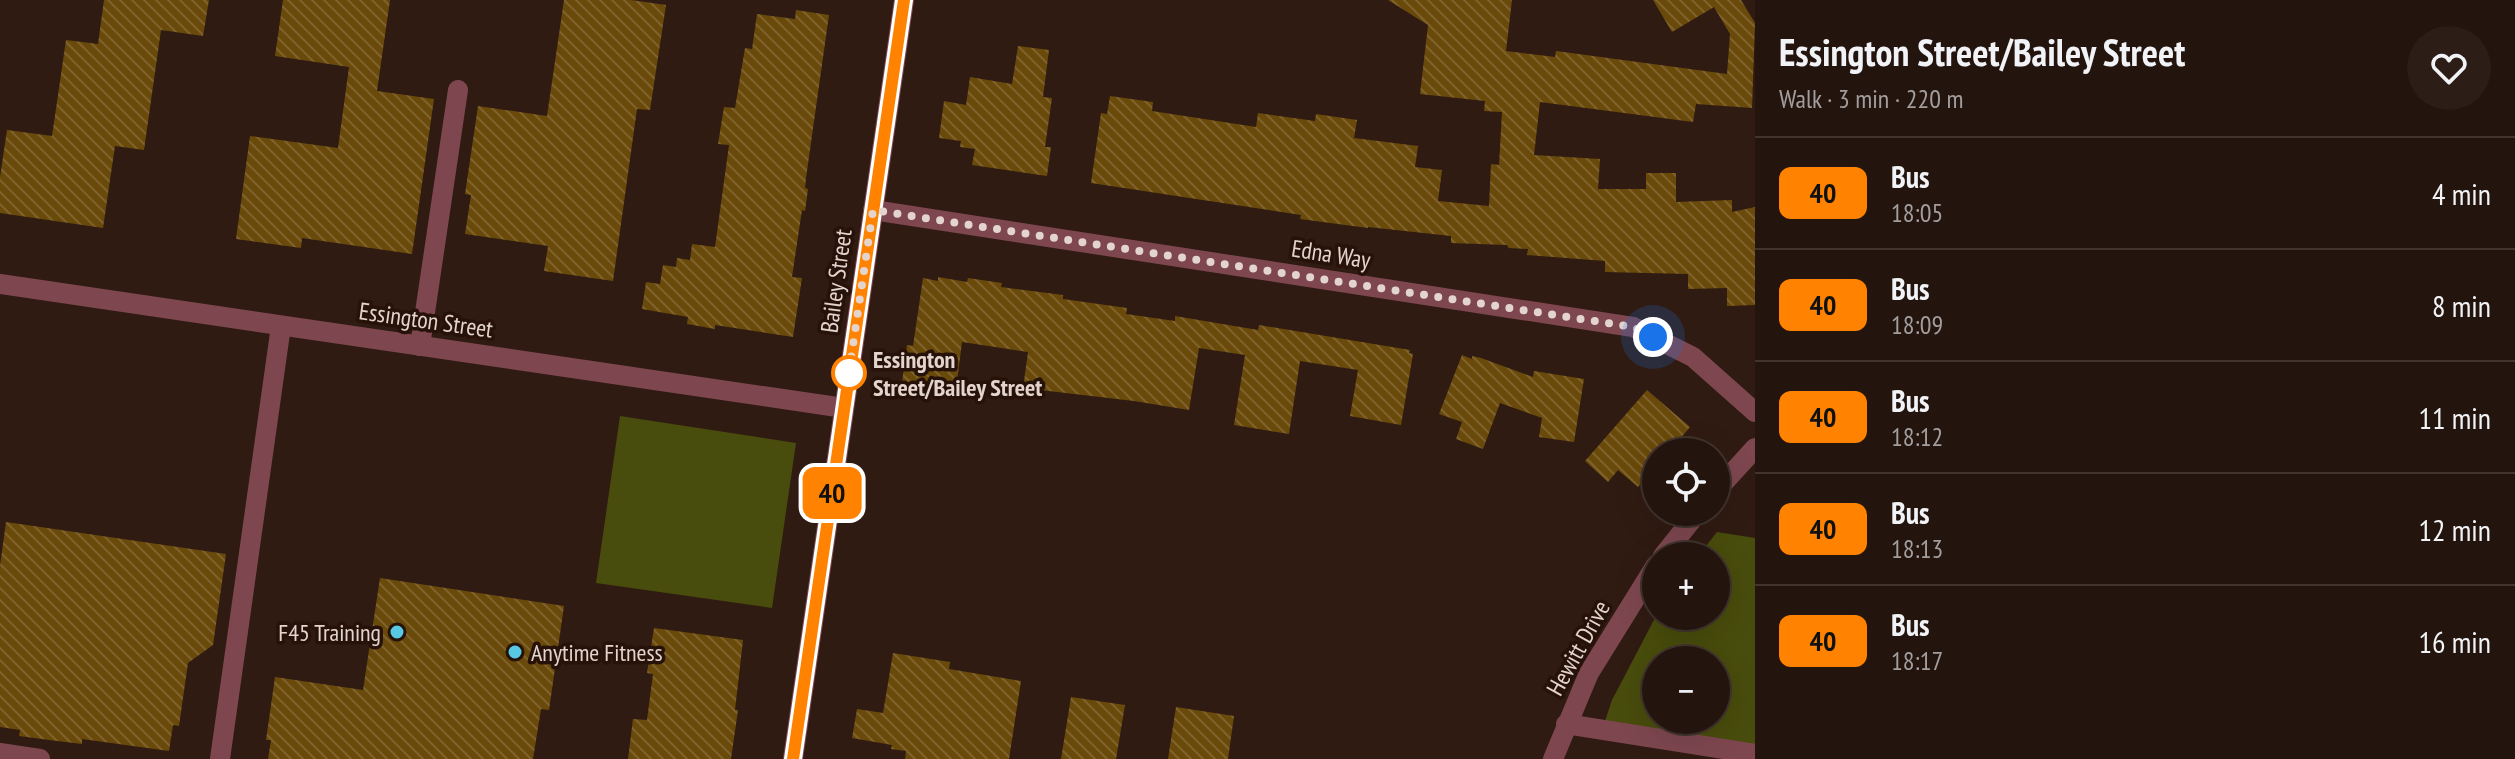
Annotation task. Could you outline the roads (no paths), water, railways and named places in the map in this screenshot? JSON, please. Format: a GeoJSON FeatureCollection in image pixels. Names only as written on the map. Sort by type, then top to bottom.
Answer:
{"type":"FeatureCollection","features":[{"type":"Feature","properties":{"kind":"street","name":"Bailey Street"},"geometry":{"type":"LineString","coordinates":[[793,759],[904,0]]}},
{"type":"Feature","properties":{"kind":"street"},"geometry":{"type":"LineString","coordinates":[[420,346],[458,90]]}},
{"type":"Feature","properties":{"kind":"street","name":"Edna Way"},"geometry":{"type":"LineString","coordinates":[[873,210],[1633,327],[1693,357],[1755,412]]}},
{"type":"Feature","properties":{"kind":"street","name":"Essington Street"},"geometry":{"type":"LineString","coordinates":[[0,284],[844,408]]}},
{"type":"Feature","properties":{"kind":"street"},"geometry":{"type":"LineString","coordinates":[[220,759],[281,326]]}},
{"type":"Feature","properties":{"kind":"street"},"geometry":{"type":"LineString","coordinates":[[1730,476],[1755,448]]}},
{"type":"Feature","properties":{"kind":"street"},"geometry":{"type":"LineString","coordinates":[[1674,542],[1687,526]]}},
{"type":"Feature","properties":{"kind":"street","name":"Hewitt Drive"},"geometry":{"type":"LineString","coordinates":[[1553,759],[1589,673],[1642,588]]}},
{"type":"Feature","properties":{"kind":"street"},"geometry":{"type":"LineString","coordinates":[[1566,724],[1755,754]]}},
{"type":"Feature","properties":{"kind":"street"},"geometry":{"type":"LineString","coordinates":[[0,753],[40,759]]}},
{"type":"Feature","properties":{"kind":"place","name":"Essington Street/Bailey Street"},"geometry":{"type":"Point","coordinates":[849,373]}},
{"type":"Feature","properties":{"kind":"place","name":"F45 Training"},"geometry":{"type":"Point","coordinates":[397,632]}},
{"type":"Feature","properties":{"kind":"place","name":"Anytime Fitness"},"geometry":{"type":"Point","coordinates":[515,652]}}]}
